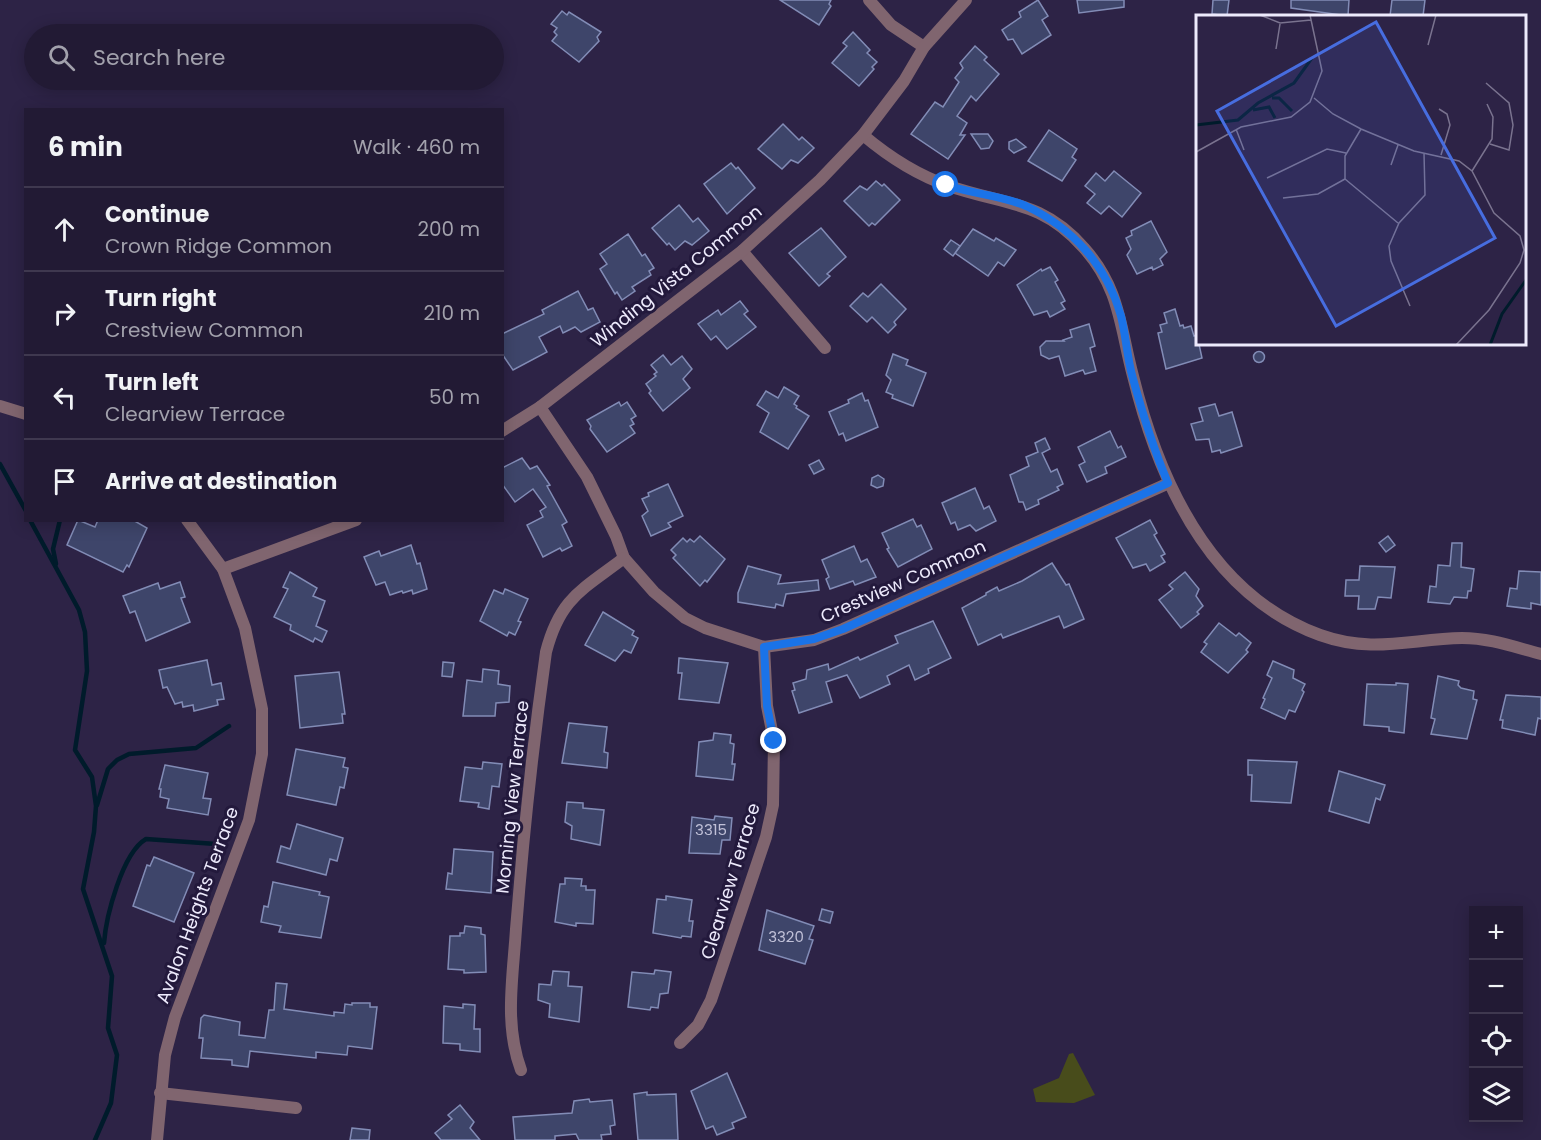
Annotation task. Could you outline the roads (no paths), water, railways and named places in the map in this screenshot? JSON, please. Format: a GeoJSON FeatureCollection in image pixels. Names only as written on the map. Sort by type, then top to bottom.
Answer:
{"type":"FeatureCollection","features":[{"type":"Feature","properties":{"kind":"street"},"geometry":{"type":"LineString","coordinates":[[869,0],[891,25],[924,47]]}},
{"type":"Feature","properties":{"kind":"street","name":"Winding Vista Common"},"geometry":{"type":"LineString","coordinates":[[504,430],[540,407],[742,251],[840,160],[863,135],[904,81],[924,47],[966,0]]}},
{"type":"Feature","properties":{"kind":"street"},"geometry":{"type":"LineString","coordinates":[[863,135],[883,152],[932,179],[964,191],[1014,202],[1035,211],[1067,231],[1085,249],[1111,288],[1121,316],[1143,413],[1168,483],[1226,573],[1268,608],[1297,625],[1321,635],[1362,644],[1403,645],[1478,639],[1500,642],[1541,654]]}},
{"type":"Feature","properties":{"kind":"street"},"geometry":{"type":"LineString","coordinates":[[742,251],[825,348]]}},
{"type":"Feature","properties":{"kind":"street"},"geometry":{"type":"LineString","coordinates":[[0,406],[24,413]]}},
{"type":"Feature","properties":{"kind":"street","name":"Crestview Common"},"geometry":{"type":"LineString","coordinates":[[540,407],[587,477],[624,558],[654,592],[685,618],[705,628],[764,647],[814,639],[843,629],[1168,483]]}},
{"type":"Feature","properties":{"kind":"street","name":"Avalon Heights Terrace"},"geometry":{"type":"LineString","coordinates":[[157,1140],[165,1055],[175,1017],[249,820],[262,754],[262,709],[254,658],[223,569],[188,522]]}},
{"type":"Feature","properties":{"kind":"street"},"geometry":{"type":"LineString","coordinates":[[223,569],[351,522]]}},
{"type":"Feature","properties":{"kind":"street","name":"Morning View Terrace"},"geometry":{"type":"LineString","coordinates":[[521,1070],[514,1050],[510,1026],[520,881],[546,652],[557,618],[567,603],[581,589],[624,558]]}},
{"type":"Feature","properties":{"kind":"street","name":"Clearview Terrace"},"geometry":{"type":"LineString","coordinates":[[680,1043],[698,1025],[711,1000],[766,837],[775,771],[774,741],[767,706],[764,647]]}},
{"type":"Feature","properties":{"kind":"street"},"geometry":{"type":"LineString","coordinates":[[160,1093],[296,1108]]}},
{"type":"Feature","properties":{"kind":"waterway"},"geometry":{"type":"LineString","coordinates":[[0,464],[24,507]]}},
{"type":"Feature","properties":{"kind":"waterway"},"geometry":{"type":"LineString","coordinates":[[31,522],[79,610],[85,632],[87,671],[75,750],[92,777],[96,806],[94,832],[83,889],[112,976],[108,1028],[117,1055],[111,1103],[95,1140]]}},
{"type":"Feature","properties":{"kind":"waterway"},"geometry":{"type":"LineString","coordinates":[[56,564],[53,549],[60,522]]}},
{"type":"Feature","properties":{"kind":"waterway"},"geometry":{"type":"LineString","coordinates":[[97,805],[108,769],[117,760],[129,754],[196,748],[229,726]]}},
{"type":"Feature","properties":{"kind":"waterway"},"geometry":{"type":"LineString","coordinates":[[104,943],[117,886],[137,846],[146,839],[216,844]]}}]}
